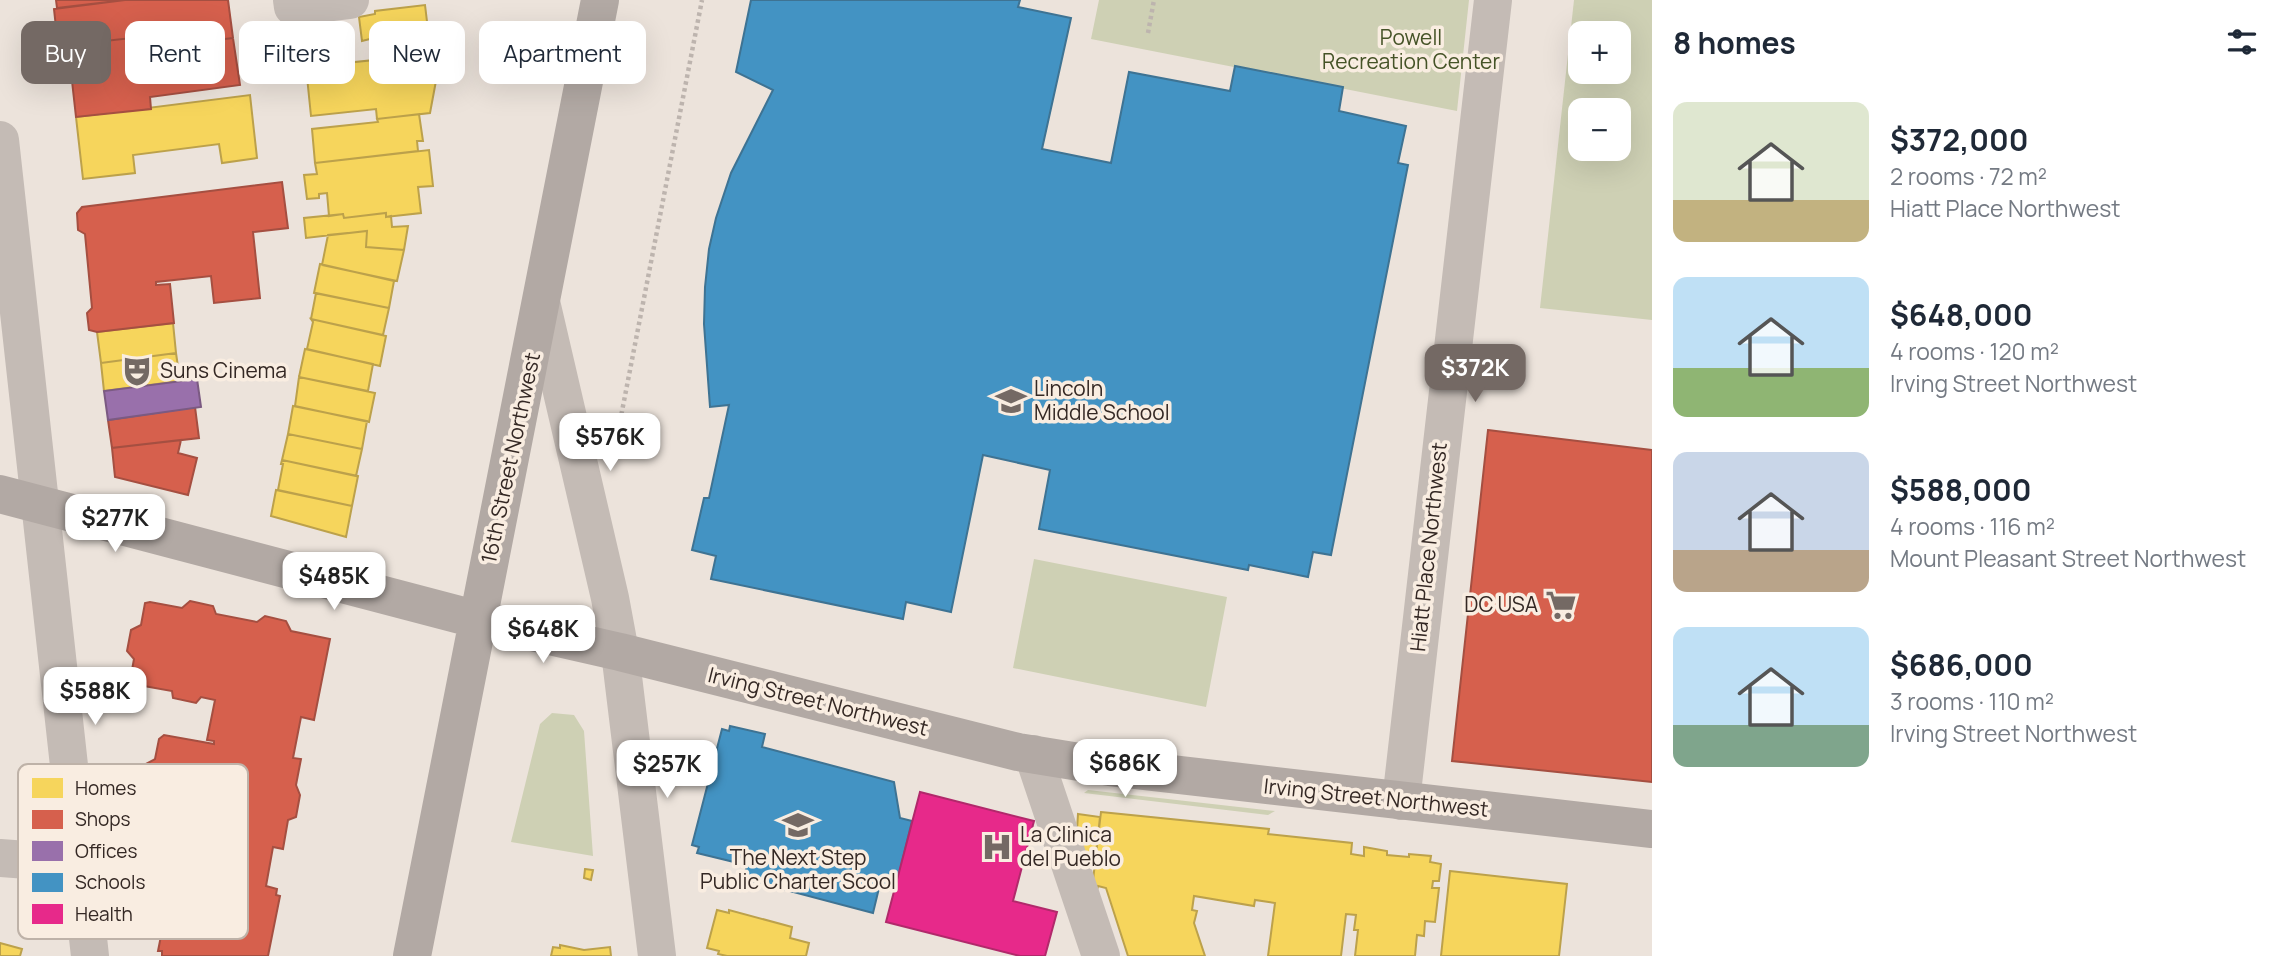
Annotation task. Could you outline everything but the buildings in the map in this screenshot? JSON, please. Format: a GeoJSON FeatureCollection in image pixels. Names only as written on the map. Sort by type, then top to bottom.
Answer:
{"type":"FeatureCollection","features":[{"type":"Feature","properties":{"kind":"main road","name":"16th Street Northwest"},"geometry":{"type":"LineString","coordinates":[[412,956],[542,306],[600,0]]}},
{"type":"Feature","properties":{"kind":"main road","name":"Irving Street Northwest"},"geometry":{"type":"LineString","coordinates":[[0,494],[478,620],[620,652],[1032,754],[1110,767],[1652,829]]}},
{"type":"Feature","properties":{"kind":"street"},"geometry":{"type":"LineString","coordinates":[[292,0],[293,7],[351,0]]}},
{"type":"Feature","properties":{"kind":"street","name":"Hiatt Place Northwest"},"geometry":{"type":"LineString","coordinates":[[1401,801],[1493,0]]}},
{"type":"Feature","properties":{"kind":"street"},"geometry":{"type":"LineString","coordinates":[[0,140],[69,764]]}},
{"type":"Feature","properties":{"kind":"street"},"geometry":{"type":"LineString","coordinates":[[542,306],[610,598],[620,652],[657,956]]}},
{"type":"Feature","properties":{"kind":"street"},"geometry":{"type":"LineString","coordinates":[[1032,754],[1101,956]]}},
{"type":"Feature","properties":{"kind":"street"},"geometry":{"type":"LineString","coordinates":[[0,858],[18,859]]}},
{"type":"Feature","properties":{"kind":"path"},"geometry":{"type":"LineString","coordinates":[[615,447],[702,0]]}},
{"type":"Feature","properties":{"kind":"path"},"geometry":{"type":"LineString","coordinates":[[1148,33],[1154,0]]}},
{"type":"Feature","properties":{"kind":"green space","name":"Powell Recreation Center"},"geometry":{"type":"Polygon","coordinates":[[[1099,0],[1469,0],[1457,111],[1091,39],[1099,0]]]}},
{"type":"Feature","properties":{"kind":"green space"},"geometry":{"type":"Polygon","coordinates":[[[1574,0],[1652,0],[1652,320],[1540,308],[1568,54],[1568,84],[1631,84],[1631,21],[1572,21],[1574,0]]]}},
{"type":"Feature","properties":{"kind":"green space"},"geometry":{"type":"Polygon","coordinates":[[[1034,559],[1227,597],[1206,707],[1013,668],[1034,559]]]}},
{"type":"Feature","properties":{"kind":"green space"},"geometry":{"type":"Polygon","coordinates":[[[552,713],[574,715],[584,731],[593,856],[511,842],[540,724],[552,713]]]}},
{"type":"Feature","properties":{"kind":"green space"},"geometry":{"type":"Polygon","coordinates":[[[1088,790],[1275,811],[1268,815],[1084,793],[1088,790]]]}},
{"type":"Feature","properties":{"kind":"place","name":"Suns Cinema"},"geometry":{"type":"Point","coordinates":[137,371]}},
{"type":"Feature","properties":{"kind":"place","name":"Lincoln Middle School"},"geometry":{"type":"Point","coordinates":[1011,401]}},
{"type":"Feature","properties":{"kind":"place","name":"DC USA"},"geometry":{"type":"Point","coordinates":[1561,605]}},
{"type":"Feature","properties":{"kind":"place","name":"The Next Step Public Charter Scool"},"geometry":{"type":"Point","coordinates":[798,825]}},
{"type":"Feature","properties":{"kind":"place","name":"La Clinica del Pueblo"},"geometry":{"type":"Point","coordinates":[997,847]}}]}
